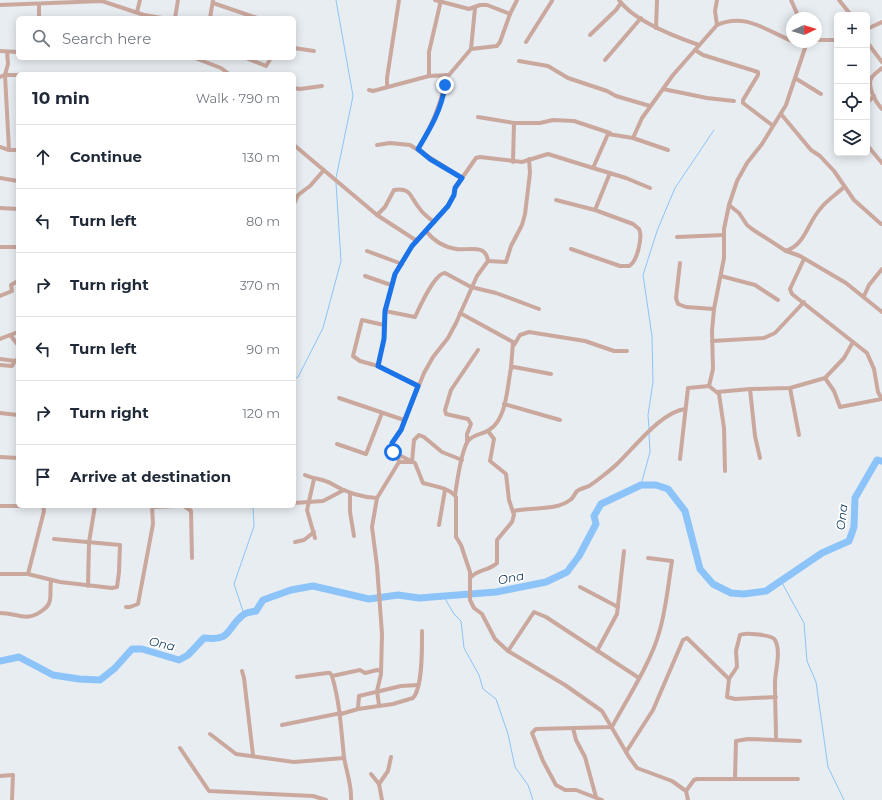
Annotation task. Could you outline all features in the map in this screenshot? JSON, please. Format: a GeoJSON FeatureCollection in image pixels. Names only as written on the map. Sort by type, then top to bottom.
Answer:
{"type":"FeatureCollection","features":[{"type":"Feature","properties":{"kind":"street"},"geometry":{"type":"LineString","coordinates":[[137,12],[140,0]]}},
{"type":"Feature","properties":{"kind":"street"},"geometry":{"type":"LineString","coordinates":[[175,16],[178,0]]}},
{"type":"Feature","properties":{"kind":"street"},"geometry":{"type":"LineString","coordinates":[[387,87],[386,78],[399,0]]}},
{"type":"Feature","properties":{"kind":"street"},"geometry":{"type":"LineString","coordinates":[[429,76],[429,52],[439,0],[469,9],[480,5],[487,6],[510,14]]}},
{"type":"Feature","properties":{"kind":"street"},"geometry":{"type":"LineString","coordinates":[[471,49],[491,48],[497,46],[517,0]]}},
{"type":"Feature","properties":{"kind":"street"},"geometry":{"type":"LineString","coordinates":[[526,42],[552,0]]}},
{"type":"Feature","properties":{"kind":"street"},"geometry":{"type":"LineString","coordinates":[[656,28],[657,0]]}},
{"type":"Feature","properties":{"kind":"street"},"geometry":{"type":"LineString","coordinates":[[717,0],[717,25]]}},
{"type":"Feature","properties":{"kind":"street"},"geometry":{"type":"LineString","coordinates":[[791,0],[796,12]]}},
{"type":"Feature","properties":{"kind":"street"},"geometry":{"type":"LineString","coordinates":[[839,0],[849,12]]}},
{"type":"Feature","properties":{"kind":"street"},"geometry":{"type":"LineString","coordinates":[[0,5],[19,2],[102,1],[113,2],[144,16]]}},
{"type":"Feature","properties":{"kind":"street"},"geometry":{"type":"LineString","coordinates":[[210,16],[213,1],[249,16]]}},
{"type":"Feature","properties":{"kind":"street"},"geometry":{"type":"LineString","coordinates":[[590,35],[616,10],[620,1],[656,28],[672,36],[699,45]]}},
{"type":"Feature","properties":{"kind":"street"},"geometry":{"type":"LineString","coordinates":[[39,16],[42,2]]}},
{"type":"Feature","properties":{"kind":"street"},"geometry":{"type":"LineString","coordinates":[[369,90],[373,91],[429,76],[446,75],[454,71],[471,49],[475,8]]}},
{"type":"Feature","properties":{"kind":"street"},"geometry":{"type":"LineString","coordinates":[[605,60],[641,18]]}},
{"type":"Feature","properties":{"kind":"street"},"geometry":{"type":"LineString","coordinates":[[633,138],[642,118],[650,106],[717,25],[726,21],[737,20],[755,23],[786,38]]}},
{"type":"Feature","properties":{"kind":"street"},"geometry":{"type":"LineString","coordinates":[[870,28],[882,22]]}},
{"type":"Feature","properties":{"kind":"street"},"geometry":{"type":"LineString","coordinates":[[822,40],[834,40]]}},
{"type":"Feature","properties":{"kind":"street"},"geometry":{"type":"LineString","coordinates":[[870,46],[882,62]]}},
{"type":"Feature","properties":{"kind":"street"},"geometry":{"type":"LineString","coordinates":[[296,48],[314,51]]}},
{"type":"Feature","properties":{"kind":"street"},"geometry":{"type":"LineString","coordinates":[[708,386],[712,369],[714,308],[724,258],[724,235],[729,205],[737,180],[746,163],[762,144],[781,114],[805,48]]}},
{"type":"Feature","properties":{"kind":"street"},"geometry":{"type":"LineString","coordinates":[[695,50],[703,55],[758,72],[742,103],[772,126]]}},
{"type":"Feature","properties":{"kind":"street"},"geometry":{"type":"LineString","coordinates":[[0,51],[16,52]]}},
{"type":"Feature","properties":{"kind":"street"},"geometry":{"type":"LineString","coordinates":[[7,52],[8,64],[5,75],[9,150]]}},
{"type":"Feature","properties":{"kind":"street"},"geometry":{"type":"LineString","coordinates":[[203,60],[226,72]]}},
{"type":"Feature","properties":{"kind":"street"},"geometry":{"type":"LineString","coordinates":[[251,60],[266,66],[270,64],[271,60]]}},
{"type":"Feature","properties":{"kind":"street"},"geometry":{"type":"LineString","coordinates":[[519,61],[548,66],[568,78],[607,91],[616,96],[650,106]]}},
{"type":"Feature","properties":{"kind":"street"},"geometry":{"type":"LineString","coordinates":[[882,68],[871,78],[870,83],[874,96],[882,109]]}},
{"type":"Feature","properties":{"kind":"street"},"geometry":{"type":"LineString","coordinates":[[0,77],[5,75],[16,75]]}},
{"type":"Feature","properties":{"kind":"street"},"geometry":{"type":"LineString","coordinates":[[418,149],[433,123],[443,96],[446,75]]}},
{"type":"Feature","properties":{"kind":"street"},"geometry":{"type":"LineString","coordinates":[[795,78],[820,94]]}},
{"type":"Feature","properties":{"kind":"street"},"geometry":{"type":"LineString","coordinates":[[296,88],[322,86]]}},
{"type":"Feature","properties":{"kind":"street"},"geometry":{"type":"LineString","coordinates":[[663,89],[707,98],[734,101]]}},
{"type":"Feature","properties":{"kind":"street"},"geometry":{"type":"LineString","coordinates":[[870,100],[874,96]]}},
{"type":"Feature","properties":{"kind":"street"},"geometry":{"type":"LineString","coordinates":[[781,114],[811,150],[826,163],[854,200],[881,224]]}},
{"type":"Feature","properties":{"kind":"street"},"geometry":{"type":"LineString","coordinates":[[478,117],[514,123],[540,123],[553,120],[574,121],[668,150]]}},
{"type":"Feature","properties":{"kind":"street"},"geometry":{"type":"LineString","coordinates":[[513,162],[514,123]]}},
{"type":"Feature","properties":{"kind":"street"},"geometry":{"type":"LineString","coordinates":[[593,168],[606,136],[611,133]]}},
{"type":"Feature","properties":{"kind":"street"},"geometry":{"type":"LineString","coordinates":[[377,145],[397,143],[410,145],[462,178]]}},
{"type":"Feature","properties":{"kind":"street"},"geometry":{"type":"LineString","coordinates":[[0,147],[9,150],[16,150]]}},
{"type":"Feature","properties":{"kind":"street"},"geometry":{"type":"LineString","coordinates":[[296,147],[377,215],[417,241]]}},
{"type":"Feature","properties":{"kind":"street"},"geometry":{"type":"LineString","coordinates":[[870,149],[882,163]]}},
{"type":"Feature","properties":{"kind":"street"},"geometry":{"type":"LineString","coordinates":[[378,366],[384,339],[385,311],[395,274],[409,250],[448,206],[454,195],[455,188],[476,158],[480,156],[513,162],[548,154],[554,155],[626,178],[650,188]]}},
{"type":"Feature","properties":{"kind":"street"},"geometry":{"type":"LineString","coordinates":[[488,261],[506,262],[511,246],[522,225],[530,173],[530,159]]}},
{"type":"Feature","properties":{"kind":"street"},"geometry":{"type":"LineString","coordinates":[[296,200],[298,195],[310,186],[324,170]]}},
{"type":"Feature","properties":{"kind":"street"},"geometry":{"type":"LineString","coordinates":[[595,210],[610,173]]}},
{"type":"Feature","properties":{"kind":"street"},"geometry":{"type":"LineString","coordinates":[[0,178],[16,181]]}},
{"type":"Feature","properties":{"kind":"street"},"geometry":{"type":"LineString","coordinates":[[786,251],[800,244],[804,232],[821,208],[844,187]]}},
{"type":"Feature","properties":{"kind":"street"},"geometry":{"type":"LineString","coordinates":[[377,215],[385,207],[394,190],[402,188],[410,193],[420,210],[434,222]]}},
{"type":"Feature","properties":{"kind":"street"},"geometry":{"type":"LineString","coordinates":[[556,200],[595,210],[633,224],[640,229],[641,235],[634,263],[629,266],[620,266],[571,249]]}},
{"type":"Feature","properties":{"kind":"street"},"geometry":{"type":"LineString","coordinates":[[729,205],[740,213],[747,225],[786,251],[804,259],[846,283],[882,312]]}},
{"type":"Feature","properties":{"kind":"street"},"geometry":{"type":"LineString","coordinates":[[0,208],[16,209]]}},
{"type":"Feature","properties":{"kind":"street"},"geometry":{"type":"LineString","coordinates":[[426,231],[441,244],[456,249],[479,250],[484,252],[488,261]]}},
{"type":"Feature","properties":{"kind":"street"},"geometry":{"type":"LineString","coordinates":[[677,238],[724,235]]}},
{"type":"Feature","properties":{"kind":"street"},"geometry":{"type":"LineString","coordinates":[[0,247],[16,247]]}},
{"type":"Feature","properties":{"kind":"street"},"geometry":{"type":"LineString","coordinates":[[367,251],[402,264]]}},
{"type":"Feature","properties":{"kind":"street"},"geometry":{"type":"LineString","coordinates":[[804,259],[790,289],[792,294],[867,353],[874,369],[878,392],[882,399],[840,407],[834,391],[825,378]]}},
{"type":"Feature","properties":{"kind":"street"},"geometry":{"type":"LineString","coordinates":[[455,495],[423,483],[415,463],[393,452],[392,443],[401,430],[418,386],[433,357],[448,338],[472,287],[488,261]]}},
{"type":"Feature","properties":{"kind":"street"},"geometry":{"type":"LineString","coordinates":[[680,263],[676,298],[678,304],[686,307],[714,308]]}},
{"type":"Feature","properties":{"kind":"street"},"geometry":{"type":"LineString","coordinates":[[864,296],[869,285],[882,269]]}},
{"type":"Feature","properties":{"kind":"street"},"geometry":{"type":"LineString","coordinates":[[385,311],[415,317],[424,297],[442,273],[452,275],[472,287],[496,293],[539,309]]}},
{"type":"Feature","properties":{"kind":"street"},"geometry":{"type":"LineString","coordinates":[[365,276],[391,285]]}},
{"type":"Feature","properties":{"kind":"street"},"geometry":{"type":"LineString","coordinates":[[721,276],[755,285],[778,300]]}},
{"type":"Feature","properties":{"kind":"street"},"geometry":{"type":"LineString","coordinates":[[0,296],[12,292],[12,285],[16,282]]}},
{"type":"Feature","properties":{"kind":"street"},"geometry":{"type":"LineString","coordinates":[[712,341],[764,338],[775,333],[804,302]]}},
{"type":"Feature","properties":{"kind":"street"},"geometry":{"type":"LineString","coordinates":[[460,313],[511,340],[514,345]]}},
{"type":"Feature","properties":{"kind":"street"},"geometry":{"type":"LineString","coordinates":[[384,325],[362,320],[353,356],[360,361],[378,366],[418,386]]}},
{"type":"Feature","properties":{"kind":"street"},"geometry":{"type":"LineString","coordinates":[[467,441],[475,435],[488,431],[496,424],[504,404],[514,345],[520,335],[529,332],[585,341],[614,351],[627,351]]}},
{"type":"Feature","properties":{"kind":"street"},"geometry":{"type":"LineString","coordinates":[[0,339],[16,333]]}},
{"type":"Feature","properties":{"kind":"street"},"geometry":{"type":"LineString","coordinates":[[11,336],[16,342]]}},
{"type":"Feature","properties":{"kind":"street"},"geometry":{"type":"LineString","coordinates":[[680,459],[688,388],[708,386],[718,392],[750,388],[790,388],[825,378],[844,358],[853,342]]}},
{"type":"Feature","properties":{"kind":"street"},"geometry":{"type":"LineString","coordinates":[[478,350],[451,390],[445,410],[446,414],[468,419],[471,424],[467,434],[467,441],[455,495],[456,537],[461,545],[470,578],[470,600],[474,608],[482,614],[496,639],[508,651],[602,711],[626,752],[638,768],[672,781],[686,791],[688,800]]}},
{"type":"Feature","properties":{"kind":"street"},"geometry":{"type":"LineString","coordinates":[[0,359],[16,360]]}},
{"type":"Feature","properties":{"kind":"street"},"geometry":{"type":"LineString","coordinates":[[0,365],[12,366],[16,360]]}},
{"type":"Feature","properties":{"kind":"street"},"geometry":{"type":"LineString","coordinates":[[511,368],[551,374]]}},
{"type":"Feature","properties":{"kind":"street"},"geometry":{"type":"LineString","coordinates":[[750,388],[755,436],[760,458]]}},
{"type":"Feature","properties":{"kind":"street"},"geometry":{"type":"LineString","coordinates":[[790,388],[800,435]]}},
{"type":"Feature","properties":{"kind":"street"},"geometry":{"type":"LineString","coordinates":[[718,392],[724,428],[725,471]]}},
{"type":"Feature","properties":{"kind":"street"},"geometry":{"type":"LineString","coordinates":[[338,398],[404,420]]}},
{"type":"Feature","properties":{"kind":"street"},"geometry":{"type":"LineString","coordinates":[[504,404],[560,420]]}},
{"type":"Feature","properties":{"kind":"street"},"geometry":{"type":"LineString","coordinates":[[514,510],[564,504],[570,500],[578,490],[589,486],[617,464],[645,435],[677,412],[685,410]]}},
{"type":"Feature","properties":{"kind":"street"},"geometry":{"type":"LineString","coordinates":[[0,413],[16,415]]}},
{"type":"Feature","properties":{"kind":"street"},"geometry":{"type":"LineString","coordinates":[[337,444],[366,454],[382,413]]}},
{"type":"Feature","properties":{"kind":"street"},"geometry":{"type":"LineString","coordinates":[[470,578],[474,573],[487,570],[497,563],[497,540],[514,519],[514,510],[511,506],[506,474],[490,461],[494,439],[488,431]]}},
{"type":"Feature","properties":{"kind":"street"},"geometry":{"type":"LineString","coordinates":[[412,462],[414,440],[419,435],[424,436],[442,452],[462,460]]}},
{"type":"Feature","properties":{"kind":"street"},"geometry":{"type":"LineString","coordinates":[[379,705],[377,691],[380,671],[382,634],[379,611],[378,570],[372,527],[377,498],[399,462],[398,455]]}},
{"type":"Feature","properties":{"kind":"street"},"geometry":{"type":"LineString","coordinates":[[0,457],[16,458]]}},
{"type":"Feature","properties":{"kind":"street"},"geometry":{"type":"LineString","coordinates":[[399,462],[412,462]]}},
{"type":"Feature","properties":{"kind":"street"},"geometry":{"type":"LineString","coordinates":[[305,475],[314,480],[332,484],[335,487],[350,493],[367,498],[377,498]]}},
{"type":"Feature","properties":{"kind":"street"},"geometry":{"type":"LineString","coordinates":[[314,480],[307,510],[315,538]]}},
{"type":"Feature","properties":{"kind":"street"},"geometry":{"type":"LineString","coordinates":[[296,503],[323,501],[344,490]]}},
{"type":"Feature","properties":{"kind":"street"},"geometry":{"type":"LineString","coordinates":[[439,525],[445,490]]}},
{"type":"Feature","properties":{"kind":"street"},"geometry":{"type":"LineString","coordinates":[[350,493],[350,512],[354,536]]}},
{"type":"Feature","properties":{"kind":"street"},"geometry":{"type":"LineString","coordinates":[[0,506],[16,506]]}},
{"type":"Feature","properties":{"kind":"street"},"geometry":{"type":"LineString","coordinates":[[28,574],[44,511],[43,508]]}},
{"type":"Feature","properties":{"kind":"street"},"geometry":{"type":"LineString","coordinates":[[88,586],[89,542],[95,508]]}},
{"type":"Feature","properties":{"kind":"street"},"geometry":{"type":"LineString","coordinates":[[126,607],[138,604],[153,524],[152,508]]}},
{"type":"Feature","properties":{"kind":"street"},"geometry":{"type":"LineString","coordinates":[[187,508],[191,511],[192,558]]}},
{"type":"Feature","properties":{"kind":"street"},"geometry":{"type":"LineString","coordinates":[[295,542],[304,540],[314,532]]}},
{"type":"Feature","properties":{"kind":"street"},"geometry":{"type":"LineString","coordinates":[[0,574],[28,574],[51,581],[88,586],[112,588],[117,586],[120,545],[54,539]]}},
{"type":"Feature","properties":{"kind":"street"},"geometry":{"type":"LineString","coordinates":[[597,651],[617,614],[624,551]]}},
{"type":"Feature","properties":{"kind":"street"},"geometry":{"type":"LineString","coordinates":[[612,727],[639,678],[659,636],[663,620],[672,560],[648,558]]}},
{"type":"Feature","properties":{"kind":"street"},"geometry":{"type":"LineString","coordinates":[[0,613],[25,617],[35,616],[47,607],[49,602],[51,581]]}},
{"type":"Feature","properties":{"kind":"street"},"geometry":{"type":"LineString","coordinates":[[580,587],[618,607]]}},
{"type":"Feature","properties":{"kind":"street"},"geometry":{"type":"LineString","coordinates":[[508,651],[534,612],[546,617],[639,678]]}},
{"type":"Feature","properties":{"kind":"street"},"geometry":{"type":"LineString","coordinates":[[282,725],[379,705],[393,704],[413,698],[418,685],[422,631]]}},
{"type":"Feature","properties":{"kind":"street"},"geometry":{"type":"LineString","coordinates":[[776,697],[735,699],[727,697],[729,679],[737,667],[736,651],[740,635],[751,634],[773,638],[776,640],[777,657],[775,684],[776,697],[776,739]]}},
{"type":"Feature","properties":{"kind":"street"},"geometry":{"type":"LineString","coordinates":[[626,752],[653,710],[683,640],[687,638],[729,679]]}},
{"type":"Feature","properties":{"kind":"street"},"geometry":{"type":"LineString","coordinates":[[332,676],[360,670],[365,673],[377,670],[380,671]]}},
{"type":"Feature","properties":{"kind":"street"},"geometry":{"type":"LineString","coordinates":[[242,671],[253,755]]}},
{"type":"Feature","properties":{"kind":"street"},"geometry":{"type":"LineString","coordinates":[[297,677],[327,673],[330,673],[332,676],[341,714],[344,758],[351,792],[351,800]]}},
{"type":"Feature","properties":{"kind":"street"},"geometry":{"type":"LineString","coordinates":[[358,709],[359,696],[377,691],[418,685]]}},
{"type":"Feature","properties":{"kind":"street"},"geometry":{"type":"LineString","coordinates":[[602,800],[576,790],[565,790],[556,785],[542,761],[532,733],[536,729],[612,727]]}},
{"type":"Feature","properties":{"kind":"street"},"geometry":{"type":"LineString","coordinates":[[573,728],[576,740],[585,757],[596,797]]}},
{"type":"Feature","properties":{"kind":"street"},"geometry":{"type":"LineString","coordinates":[[210,734],[236,754],[253,755],[294,762],[344,758]]}},
{"type":"Feature","properties":{"kind":"street"},"geometry":{"type":"LineString","coordinates":[[734,780],[736,741],[748,739],[800,740]]}},
{"type":"Feature","properties":{"kind":"street"},"geometry":{"type":"LineString","coordinates":[[180,748],[209,791],[313,796],[326,800]]}},
{"type":"Feature","properties":{"kind":"street"},"geometry":{"type":"LineString","coordinates":[[379,784],[388,771],[391,757]]}},
{"type":"Feature","properties":{"kind":"street"},"geometry":{"type":"LineString","coordinates":[[371,774],[379,784],[382,800]]}},
{"type":"Feature","properties":{"kind":"street"},"geometry":{"type":"LineString","coordinates":[[0,776],[13,775],[12,800]]}},
{"type":"Feature","properties":{"kind":"street"},"geometry":{"type":"LineString","coordinates":[[686,791],[694,780],[697,779],[798,779]]}},
{"type":"Feature","properties":{"kind":"waterway"},"geometry":{"type":"LineString","coordinates":[[336,0],[353,96],[336,178]]}},
{"type":"Feature","properties":{"kind":"waterway"},"geometry":{"type":"LineString","coordinates":[[649,429],[648,415],[653,382],[652,336],[643,275],[657,231],[675,188],[714,130]]}},
{"type":"Feature","properties":{"kind":"waterway"},"geometry":{"type":"LineString","coordinates":[[296,378],[298,377],[323,328],[341,261],[336,183]]}},
{"type":"Feature","properties":{"kind":"waterway"},"geometry":{"type":"LineString","coordinates":[[641,485],[650,452],[649,434]]}},
{"type":"Feature","properties":{"kind":"waterway","name":"Ona"},"geometry":{"type":"LineString","coordinates":[[0,661],[19,657],[53,675],[79,679],[100,680],[115,668],[132,649],[142,649],[179,660],[188,655],[204,638],[220,638],[225,635],[244,614],[256,611],[263,600],[291,590],[313,586],[369,599],[398,595],[419,598],[496,592],[546,582],[567,572],[579,556],[596,524],[594,516],[601,504],[641,485],[656,485],[668,489],[685,511],[700,569],[713,584],[731,593],[744,594],[766,591],[822,553],[849,541],[854,527],[855,498],[877,460],[882,461]]}},
{"type":"Feature","properties":{"kind":"waterway"},"geometry":{"type":"LineString","coordinates":[[244,614],[234,584],[254,526],[253,508]]}},
{"type":"Feature","properties":{"kind":"waterway"},"geometry":{"type":"LineString","coordinates":[[781,581],[804,623],[807,661],[816,682],[828,767],[844,800]]}},
{"type":"Feature","properties":{"kind":"waterway"},"geometry":{"type":"LineString","coordinates":[[444,597],[454,614],[461,621],[464,648],[479,675],[483,689],[496,699],[508,734],[515,767],[528,785],[533,800]]}},
{"type":"Feature","properties":{"kind":"route"},"geometry":{"type":"LineString","coordinates":[[393,452],[392,443],[401,430],[418,386],[378,366],[384,339],[384,325],[386,317],[385,311],[391,285],[395,274],[406,255],[412,246],[448,206],[454,195],[455,188],[460,184],[462,178],[456,173],[430,159],[418,149],[433,123],[443,96],[445,85]]}}]}
